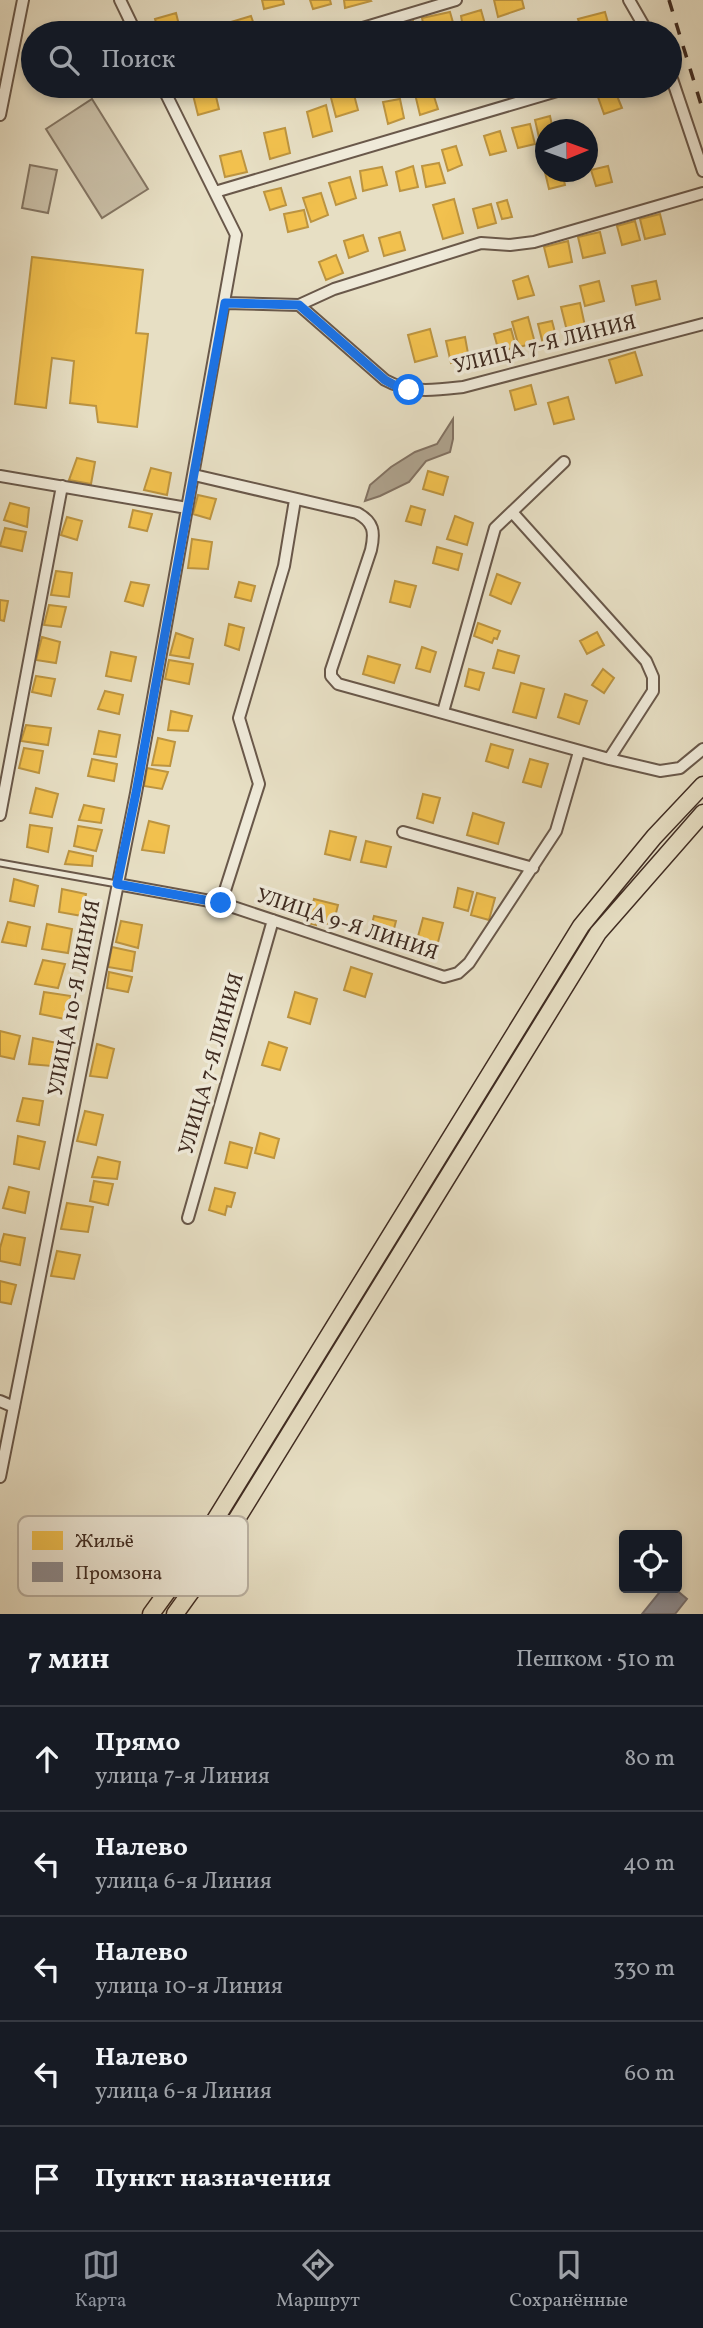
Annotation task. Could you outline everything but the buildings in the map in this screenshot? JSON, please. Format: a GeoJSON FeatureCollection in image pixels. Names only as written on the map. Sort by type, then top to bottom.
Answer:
{"type":"FeatureCollection","features":[{"type":"Feature","properties":{"kind":"main road"},"geometry":{"type":"LineString","coordinates":[[217,1516],[581,926],[654,837],[703,785]]}},
{"type":"Feature","properties":{"kind":"main road"},"geometry":{"type":"LineString","coordinates":[[239,1516],[598,933],[703,813]]}},
{"type":"Feature","properties":{"kind":"main road"},"geometry":{"type":"LineString","coordinates":[[151,1614],[164,1596]]}},
{"type":"Feature","properties":{"kind":"main road"},"geometry":{"type":"LineString","coordinates":[[174,1614],[188,1596]]}},
{"type":"Feature","properties":{"kind":"street"},"geometry":{"type":"LineString","coordinates":[[0,115],[23,0]]}},
{"type":"Feature","properties":{"kind":"street"},"geometry":{"type":"LineString","coordinates":[[120,0],[130,21]]}},
{"type":"Feature","properties":{"kind":"street"},"geometry":{"type":"LineString","coordinates":[[385,21],[456,0]]}},
{"type":"Feature","properties":{"kind":"street"},"geometry":{"type":"LineString","coordinates":[[629,0],[641,21]]}},
{"type":"Feature","properties":{"kind":"street","name":"УЛИЦА 10-Я ЛИНИЯ"},"geometry":{"type":"LineString","coordinates":[[0,1477],[136,793],[236,235],[171,98]]}},
{"type":"Feature","properties":{"kind":"street"},"geometry":{"type":"LineString","coordinates":[[215,192],[533,98]]}},
{"type":"Feature","properties":{"kind":"street"},"geometry":{"type":"LineString","coordinates":[[678,98],[703,171]]}},
{"type":"Feature","properties":{"kind":"street"},"geometry":{"type":"LineString","coordinates":[[225,303],[299,305],[334,289],[481,243],[510,245],[534,242],[703,193]]}},
{"type":"Feature","properties":{"kind":"street","name":"УЛИЦА 7-Я ЛИНИЯ"},"geometry":{"type":"LineString","coordinates":[[299,305],[385,380],[396,386],[424,391],[463,387],[703,324]]}},
{"type":"Feature","properties":{"kind":"street"},"geometry":{"type":"LineString","coordinates":[[443,712],[495,528],[564,462]]}},
{"type":"Feature","properties":{"kind":"street"},"geometry":{"type":"LineString","coordinates":[[194,475],[357,513],[366,518],[373,527],[371,550],[331,670],[334,680],[343,687],[443,712],[608,760],[660,771],[680,768],[703,749]]}},
{"type":"Feature","properties":{"kind":"street"},"geometry":{"type":"LineString","coordinates":[[0,476],[187,508]]}},
{"type":"Feature","properties":{"kind":"street"},"geometry":{"type":"LineString","coordinates":[[0,815],[62,486]]}},
{"type":"Feature","properties":{"kind":"street"},"geometry":{"type":"LineString","coordinates":[[221,903],[259,785],[239,718],[284,566],[295,500]]}},
{"type":"Feature","properties":{"kind":"street"},"geometry":{"type":"LineString","coordinates":[[512,512],[646,661],[653,677],[653,691],[608,760]]}},
{"type":"Feature","properties":{"kind":"street","name":"УЛИЦА 9-Я ЛИНИЯ"},"geometry":{"type":"LineString","coordinates":[[117,884],[221,903],[444,977],[458,973],[469,963],[556,831],[579,752]]}},
{"type":"Feature","properties":{"kind":"street"},"geometry":{"type":"LineString","coordinates":[[403,832],[533,869]]}},
{"type":"Feature","properties":{"kind":"street","name":"УЛИЦА 7-Я ЛИНИЯ"},"geometry":{"type":"LineString","coordinates":[[188,1218],[273,920]]}},
{"type":"Feature","properties":{"kind":"street"},"geometry":{"type":"LineString","coordinates":[[0,1401],[14,1407]]}},
{"type":"Feature","properties":{"kind":"lane"},"geometry":{"type":"LineString","coordinates":[[0,863],[117,884]]}},
{"type":"Feature","properties":{"kind":"shaded area"},"geometry":{"type":"Polygon","coordinates":[[[92,99],[148,189],[102,218],[46,129],[92,99]]]}},
{"type":"Feature","properties":{"kind":"shaded area"},"geometry":{"type":"Polygon","coordinates":[[[30,165],[57,170],[48,213],[22,208],[30,165]]]}},
{"type":"Feature","properties":{"kind":"shaded area"},"geometry":{"type":"Polygon","coordinates":[[[453,419],[450,452],[426,461],[409,482],[365,501],[370,485],[415,452],[437,444],[453,419]]]}},
{"type":"Feature","properties":{"kind":"railway"},"geometry":{"type":"LineString","coordinates":[[669,0],[675,21]]}},
{"type":"Feature","properties":{"kind":"railway"},"geometry":{"type":"LineString","coordinates":[[682,42],[703,111]]}},
{"type":"Feature","properties":{"kind":"route"},"geometry":{"type":"LineString","coordinates":[[221,903],[117,884],[225,303],[299,305],[385,380],[409,390]]}}]}
